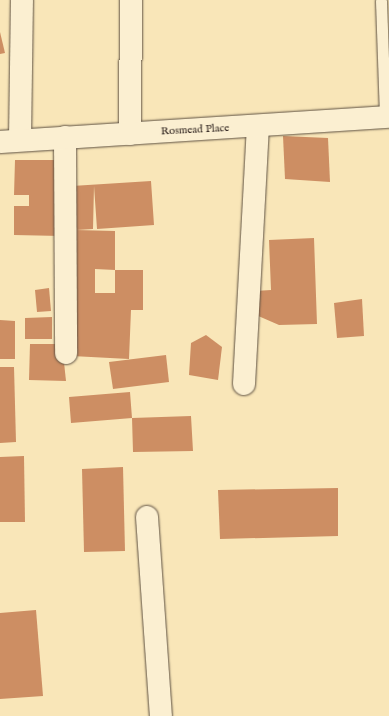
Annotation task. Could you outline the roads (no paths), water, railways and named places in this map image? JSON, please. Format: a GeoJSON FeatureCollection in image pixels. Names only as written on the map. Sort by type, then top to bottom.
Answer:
{"type":"FeatureCollection","features":[{"type":"Feature","properties":{"kind":"street"},"geometry":{"type":"LineString","coordinates":[[10,141],[22,0]]}},
{"type":"Feature","properties":{"kind":"street"},"geometry":{"type":"LineString","coordinates":[[130,134],[131,0]]}},
{"type":"Feature","properties":{"kind":"street","name":"Rosmead Place"},"geometry":{"type":"LineString","coordinates":[[10,141],[387,117]]}},
{"type":"Feature","properties":{"kind":"street"},"geometry":{"type":"LineString","coordinates":[[244,384],[258,126]]}},
{"type":"Feature","properties":{"kind":"street"},"geometry":{"type":"LineString","coordinates":[[66,137],[66,353]]}},
{"type":"Feature","properties":{"kind":"street"},"geometry":{"type":"LineString","coordinates":[[147,517],[161,716]]}},
{"type":"Feature","properties":{"kind":"lane"},"geometry":{"type":"LineString","coordinates":[[381,1],[387,117]]}}]}
